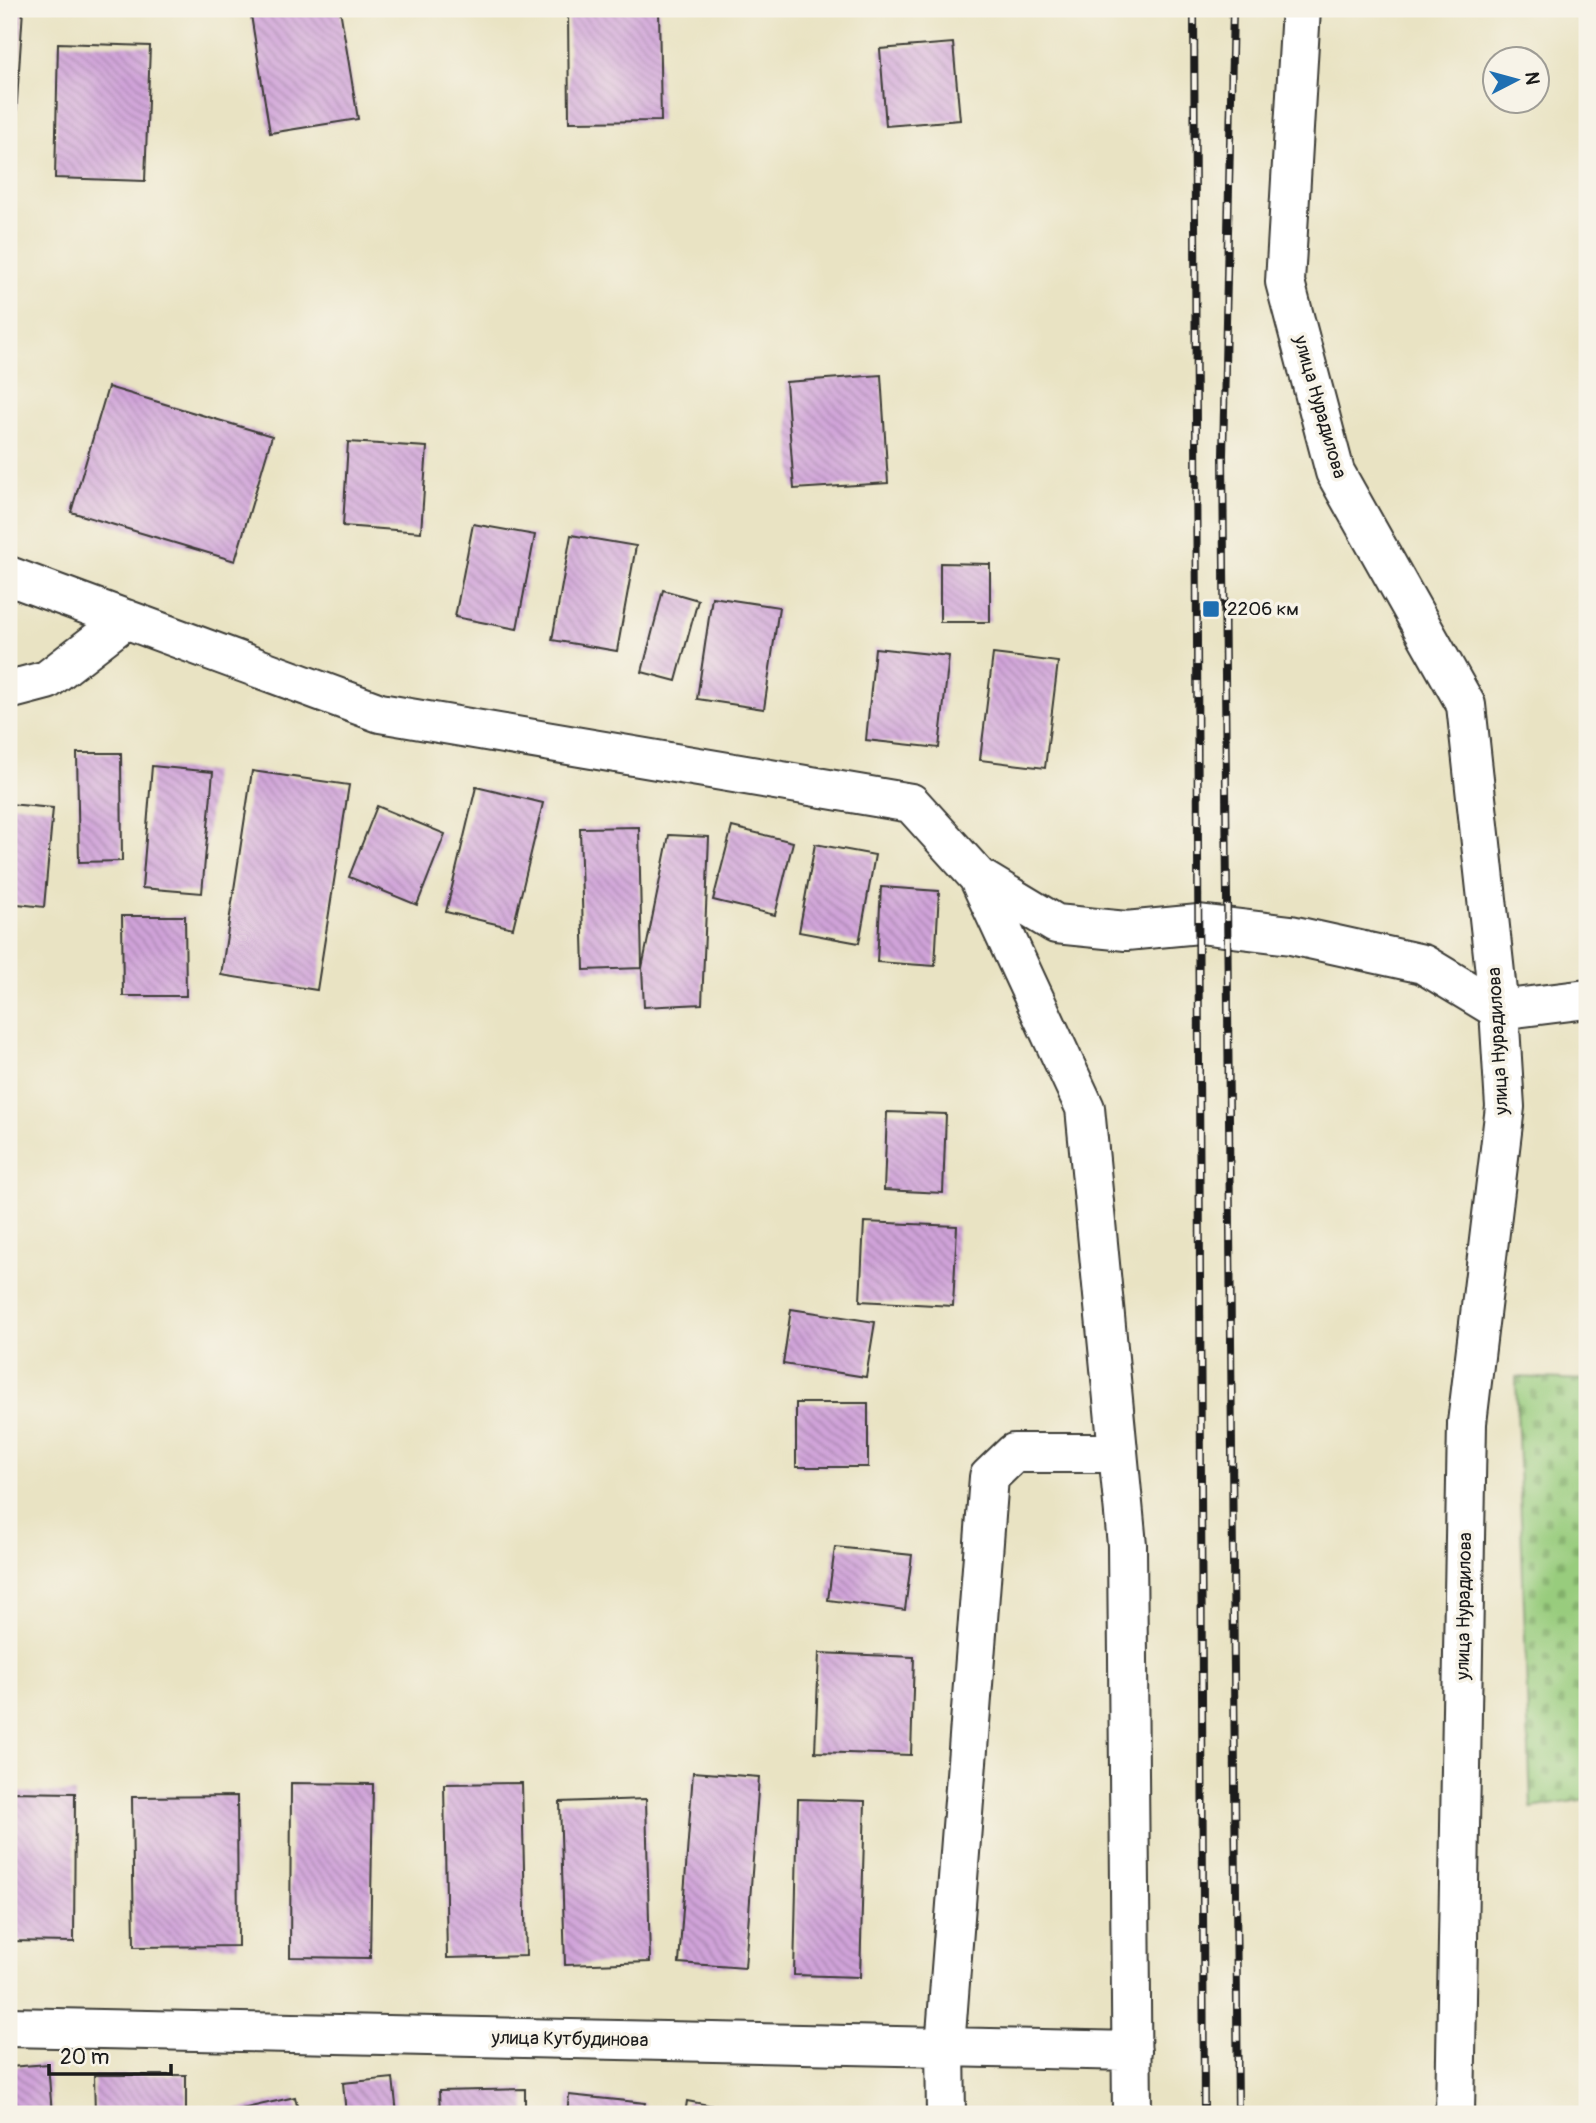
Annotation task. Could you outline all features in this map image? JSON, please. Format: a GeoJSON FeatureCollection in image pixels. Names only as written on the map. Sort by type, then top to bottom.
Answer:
{"type":"FeatureCollection","features":[{"type":"Feature","properties":{"kind":"street","name":"улица Нурадилова"},"geometry":{"type":"LineString","coordinates":[[1301,9],[1285,282],[1335,472],[1466,705],[1499,1010],[1505,1107],[1467,1423],[1455,2114]]}},
{"type":"Feature","properties":{"kind":"street"},"geometry":{"type":"LineString","coordinates":[[9,576],[380,713],[911,803],[978,877],[1085,1108],[1127,1545],[1132,2114]]}},
{"type":"Feature","properties":{"kind":"street"},"geometry":{"type":"LineString","coordinates":[[9,690],[47,680],[126,619]]}},
{"type":"Feature","properties":{"kind":"street"},"geometry":{"type":"LineString","coordinates":[[978,877],[1056,923],[1126,931],[1199,923],[1291,935],[1423,964],[1499,1010],[1587,999]]}},
{"type":"Feature","properties":{"kind":"street"},"geometry":{"type":"LineString","coordinates":[[946,2114],[945,2047],[989,1477],[1014,1453],[1118,1453]]}},
{"type":"Feature","properties":{"kind":"street","name":"улица Кутбудинова"},"geometry":{"type":"LineString","coordinates":[[9,2027],[1132,2050]]}},
{"type":"Feature","properties":{"kind":"green space"},"geometry":{"type":"Polygon","coordinates":[[[1516,1377],[1587,1380],[1587,1799],[1531,1808],[1516,1377]]]}},
{"type":"Feature","properties":{"kind":"building"},"geometry":{"type":"Polygon","coordinates":[[[9,9],[23,9],[14,147],[9,146],[9,9]]]}},
{"type":"Feature","properties":{"kind":"building"},"geometry":{"type":"Polygon","coordinates":[[[250,9],[340,9],[358,119],[270,133],[250,9]]]}},
{"type":"Feature","properties":{"kind":"building"},"geometry":{"type":"Polygon","coordinates":[[[568,9],[659,9],[661,121],[569,122],[568,9]]]}},
{"type":"Feature","properties":{"kind":"building"},"geometry":{"type":"Polygon","coordinates":[[[58,43],[150,46],[145,181],[55,178],[58,43]]]}},
{"type":"Feature","properties":{"kind":"building"},"geometry":{"type":"Polygon","coordinates":[[[953,43],[960,120],[886,126],[880,49],[953,43]]]}},
{"type":"Feature","properties":{"kind":"building"},"geometry":{"type":"Polygon","coordinates":[[[881,375],[888,483],[794,489],[786,382],[881,375]]]}},
{"type":"Feature","properties":{"kind":"building"},"geometry":{"type":"Polygon","coordinates":[[[108,387],[272,436],[235,561],[71,512],[108,387]]]}},
{"type":"Feature","properties":{"kind":"building"},"geometry":{"type":"Polygon","coordinates":[[[348,442],[427,447],[421,532],[343,526],[348,442]]]}},
{"type":"Feature","properties":{"kind":"building"},"geometry":{"type":"Polygon","coordinates":[[[473,524],[535,535],[517,629],[455,617],[473,524]]]}},
{"type":"Feature","properties":{"kind":"building"},"geometry":{"type":"Polygon","coordinates":[[[571,535],[636,546],[617,651],[552,640],[571,535]]]}},
{"type":"Feature","properties":{"kind":"building"},"geometry":{"type":"Polygon","coordinates":[[[940,563],[990,564],[990,622],[940,622],[940,563]]]}},
{"type":"Feature","properties":{"kind":"building"},"geometry":{"type":"Polygon","coordinates":[[[663,590],[698,600],[676,681],[642,672],[663,590]]]}},
{"type":"Feature","properties":{"kind":"building"},"geometry":{"type":"Polygon","coordinates":[[[712,597],[779,607],[764,709],[697,699],[712,597]]]}},
{"type":"Feature","properties":{"kind":"building"},"geometry":{"type":"Polygon","coordinates":[[[875,648],[949,656],[939,748],[866,740],[875,648]]]}},
{"type":"Feature","properties":{"kind":"building"},"geometry":{"type":"Polygon","coordinates":[[[993,654],[1058,662],[1045,768],[980,760],[993,654]]]}},
{"type":"Feature","properties":{"kind":"building"},"geometry":{"type":"Polygon","coordinates":[[[77,753],[121,753],[122,861],[79,862],[77,753]]]}},
{"type":"Feature","properties":{"kind":"building"},"geometry":{"type":"Polygon","coordinates":[[[152,766],[213,772],[202,893],[142,888],[152,766]]]}},
{"type":"Feature","properties":{"kind":"building"},"geometry":{"type":"Polygon","coordinates":[[[252,771],[349,785],[317,990],[221,975],[252,771]]]}},
{"type":"Feature","properties":{"kind":"building"},"geometry":{"type":"Polygon","coordinates":[[[476,787],[543,803],[513,928],[446,912],[476,787]]]}},
{"type":"Feature","properties":{"kind":"building"},"geometry":{"type":"Polygon","coordinates":[[[9,804],[53,808],[44,907],[9,903],[9,804]]]}},
{"type":"Feature","properties":{"kind":"building"},"geometry":{"type":"Polygon","coordinates":[[[377,806],[445,834],[417,905],[349,877],[377,806]]]}},
{"type":"Feature","properties":{"kind":"building"},"geometry":{"type":"Polygon","coordinates":[[[639,827],[642,968],[584,970],[580,828],[639,827]]]}},
{"type":"Feature","properties":{"kind":"building"},"geometry":{"type":"Polygon","coordinates":[[[732,827],[793,842],[775,915],[713,900],[732,827]]]}},
{"type":"Feature","properties":{"kind":"building"},"geometry":{"type":"Polygon","coordinates":[[[669,835],[709,837],[702,1004],[644,1007],[642,968],[669,835]]]}},
{"type":"Feature","properties":{"kind":"building"},"geometry":{"type":"Polygon","coordinates":[[[815,844],[875,855],[859,943],[799,932],[815,844]]]}},
{"type":"Feature","properties":{"kind":"building"},"geometry":{"type":"Polygon","coordinates":[[[881,887],[939,891],[935,966],[877,962],[881,887]]]}},
{"type":"Feature","properties":{"kind":"building"},"geometry":{"type":"Polygon","coordinates":[[[122,916],[185,916],[186,996],[123,996],[122,916]]]}},
{"type":"Feature","properties":{"kind":"building"},"geometry":{"type":"Polygon","coordinates":[[[887,1112],[946,1114],[943,1193],[884,1190],[887,1112]]]}},
{"type":"Feature","properties":{"kind":"building"},"geometry":{"type":"Polygon","coordinates":[[[864,1222],[957,1226],[953,1306],[860,1301],[864,1222]]]}},
{"type":"Feature","properties":{"kind":"building"},"geometry":{"type":"Polygon","coordinates":[[[791,1309],[875,1322],[866,1377],[783,1364],[791,1309]]]}},
{"type":"Feature","properties":{"kind":"building"},"geometry":{"type":"Polygon","coordinates":[[[796,1403],[868,1403],[868,1467],[796,1467],[796,1403]]]}},
{"type":"Feature","properties":{"kind":"building"},"geometry":{"type":"Polygon","coordinates":[[[835,1547],[912,1555],[905,1610],[828,1600],[835,1547]]]}},
{"type":"Feature","properties":{"kind":"building"},"geometry":{"type":"Polygon","coordinates":[[[819,1653],[914,1657],[911,1755],[815,1752],[819,1653]]]}},
{"type":"Feature","properties":{"kind":"building"},"geometry":{"type":"Polygon","coordinates":[[[693,1772],[759,1777],[745,1968],[679,1963],[693,1772]]]}},
{"type":"Feature","properties":{"kind":"building"},"geometry":{"type":"Polygon","coordinates":[[[291,1783],[373,1784],[370,1958],[290,1957],[291,1783]]]}},
{"type":"Feature","properties":{"kind":"building"},"geometry":{"type":"Polygon","coordinates":[[[522,1783],[526,1956],[447,1958],[444,1784],[522,1783]]]}},
{"type":"Feature","properties":{"kind":"building"},"geometry":{"type":"Polygon","coordinates":[[[9,1792],[75,1793],[74,1942],[9,1941],[9,1792]]]}},
{"type":"Feature","properties":{"kind":"building"},"geometry":{"type":"Polygon","coordinates":[[[237,1796],[238,1946],[134,1947],[132,1797],[237,1796]]]}},
{"type":"Feature","properties":{"kind":"building"},"geometry":{"type":"Polygon","coordinates":[[[646,1799],[650,1962],[565,1965],[560,1802],[646,1799]]]}},
{"type":"Feature","properties":{"kind":"building"},"geometry":{"type":"Polygon","coordinates":[[[798,1799],[865,1801],[860,1977],[794,1975],[798,1799]]]}},
{"type":"Feature","properties":{"kind":"building"},"geometry":{"type":"Polygon","coordinates":[[[48,2064],[52,2114],[9,2114],[9,2067],[48,2064]]]}},
{"type":"Feature","properties":{"kind":"building"},"geometry":{"type":"Polygon","coordinates":[[[94,2075],[186,2075],[186,2114],[95,2114],[94,2075]]]}},
{"type":"Feature","properties":{"kind":"building"},"geometry":{"type":"Polygon","coordinates":[[[393,2078],[397,2114],[346,2114],[343,2083],[393,2078]]]}},
{"type":"Feature","properties":{"kind":"building"},"geometry":{"type":"Polygon","coordinates":[[[525,2089],[525,2114],[440,2114],[439,2091],[525,2089]]]}},
{"type":"Feature","properties":{"kind":"building"},"geometry":{"type":"Polygon","coordinates":[[[569,2095],[645,2103],[643,2114],[567,2114],[569,2095]]]}},
{"type":"Feature","properties":{"kind":"building"},"geometry":{"type":"Polygon","coordinates":[[[295,2097],[299,2114],[228,2114],[228,2112],[295,2097]]]}},
{"type":"Feature","properties":{"kind":"building"},"geometry":{"type":"Polygon","coordinates":[[[687,2101],[753,2113],[753,2114],[685,2114],[687,2101]]]}},
{"type":"Feature","properties":{"kind":"railway"},"geometry":{"type":"LineString","coordinates":[[1194,9],[1204,2114]]}},
{"type":"Feature","properties":{"kind":"railway"},"geometry":{"type":"LineString","coordinates":[[1233,9],[1223,455],[1238,2114]]}},
{"type":"Feature","properties":{"kind":"place","name":"2206 км"},"geometry":{"type":"Point","coordinates":[1211,609]}}]}
